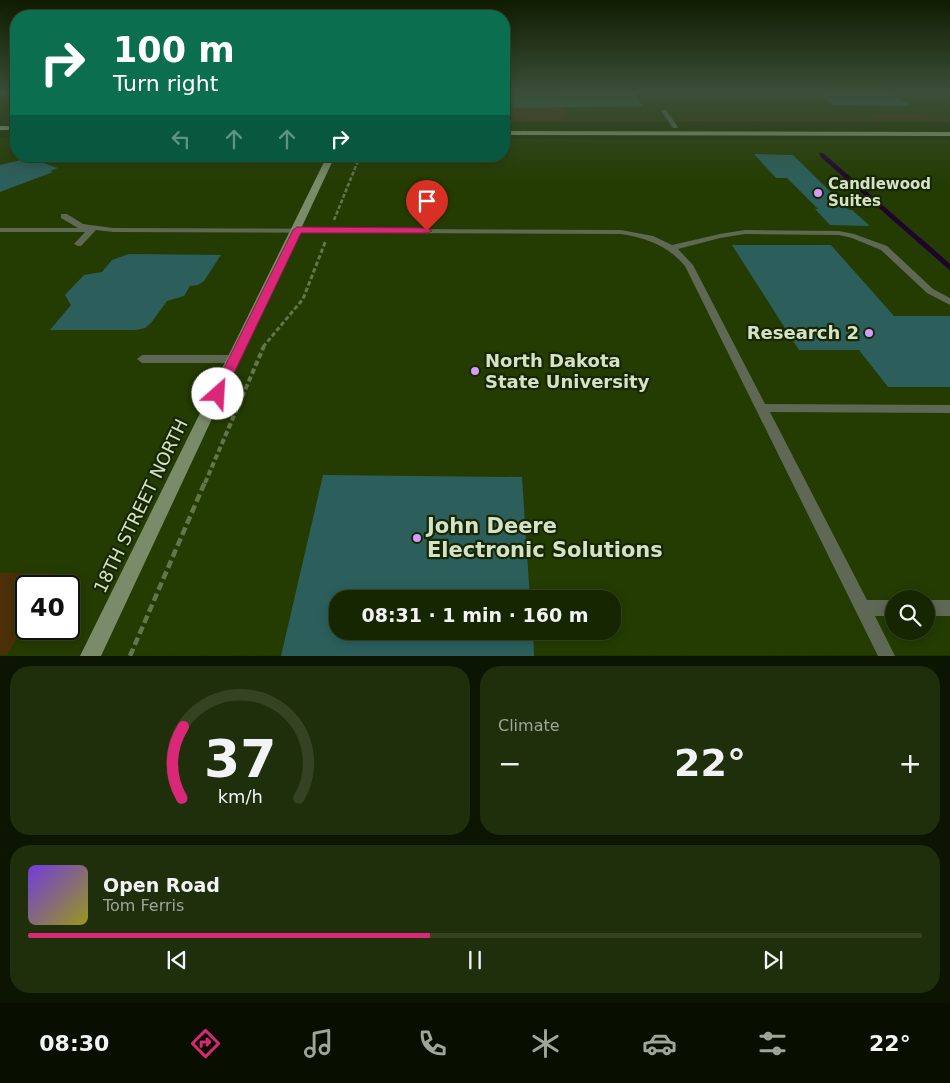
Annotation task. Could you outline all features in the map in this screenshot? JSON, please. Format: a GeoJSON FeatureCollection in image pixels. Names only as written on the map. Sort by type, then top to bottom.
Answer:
{"type":"FeatureCollection","features":[{"type":"Feature","properties":{"kind":"main road"},"geometry":{"type":"LineString","coordinates":[[510,126],[950,127]]}},
{"type":"Feature","properties":{"kind":"main road"},"geometry":{"type":"LineString","coordinates":[[510,133],[950,134]]}},
{"type":"Feature","properties":{"kind":"street","name":"18TH STREET NORTH"},"geometry":{"type":"LineString","coordinates":[[90,656],[235,359],[328,162]]}},
{"type":"Feature","properties":{"kind":"lane"},"geometry":{"type":"LineString","coordinates":[[671,122],[675,127]]}},
{"type":"Feature","properties":{"kind":"lane"},"geometry":{"type":"LineString","coordinates":[[64,216],[81,226],[114,230]]}},
{"type":"Feature","properties":{"kind":"lane"},"geometry":{"type":"LineString","coordinates":[[0,230],[621,232],[650,237],[672,248],[689,264],[887,656]]}},
{"type":"Feature","properties":{"kind":"lane"},"geometry":{"type":"LineString","coordinates":[[78,244],[92,230]]}},
{"type":"Feature","properties":{"kind":"lane"},"geometry":{"type":"LineString","coordinates":[[672,248],[745,232],[839,233],[854,236],[884,248],[930,291],[950,302]]}},
{"type":"Feature","properties":{"kind":"lane"},"geometry":{"type":"LineString","coordinates":[[142,359],[235,359]]}},
{"type":"Feature","properties":{"kind":"lane"},"geometry":{"type":"LineString","coordinates":[[762,408],[950,409]]}},
{"type":"Feature","properties":{"kind":"lane"},"geometry":{"type":"LineString","coordinates":[[863,608],[885,608]]}},
{"type":"Feature","properties":{"kind":"lane"},"geometry":{"type":"LineString","coordinates":[[935,608],[950,608]]}},
{"type":"Feature","properties":{"kind":"path"},"geometry":{"type":"LineString","coordinates":[[130,656],[265,342],[302,299],[358,162]]}},
{"type":"Feature","properties":{"kind":"shaded area"},"geometry":{"type":"Polygon","coordinates":[[[510,122],[510,122],[676,122],[510,122]]]}},
{"type":"Feature","properties":{"kind":"shaded area"},"geometry":{"type":"Polygon","coordinates":[[[846,122],[950,122],[950,122],[846,122]]]}},
{"type":"Feature","properties":{"kind":"shaded area","name":"North Dakota State University"},"geometry":{"type":"Polygon","coordinates":[[[0,138],[10,138],[10,162],[510,162],[510,139],[950,140],[950,655],[0,656],[0,138]]]}},
{"type":"Feature","properties":{"kind":"shaded area"},"geometry":{"type":"Polygon","coordinates":[[[0,573],[55,573],[54,575],[15,575],[16,640],[7,655],[0,655],[0,573]]]}},
{"type":"Feature","properties":{"kind":"building","name":"Candlewood Suites"},"geometry":{"type":"Polygon","coordinates":[[[754,154],[793,155],[849,210],[852,210],[870,226],[830,225],[815,209],[818,209],[787,178],[776,178],[754,154]]]}},
{"type":"Feature","properties":{"kind":"building"},"geometry":{"type":"Polygon","coordinates":[[[12,162],[41,162],[58,168],[50,171],[53,172],[0,192],[0,165],[12,162]]]}},
{"type":"Feature","properties":{"kind":"building","name":"Research 2"},"geometry":{"type":"Polygon","coordinates":[[[732,245],[831,245],[894,316],[950,316],[950,387],[888,387],[859,350],[799,350],[732,245]]]}},
{"type":"Feature","properties":{"kind":"building"},"geometry":{"type":"Polygon","coordinates":[[[129,254],[221,255],[204,281],[198,285],[190,286],[184,296],[167,301],[145,328],[136,330],[50,330],[71,305],[65,295],[84,275],[102,272],[112,260],[129,254]]]}},
{"type":"Feature","properties":{"kind":"building","name":"John Deere Electronic Solutions"},"geometry":{"type":"Polygon","coordinates":[[[323,475],[522,477],[529,590],[329,590],[329,640],[533,640],[534,656],[281,656],[323,475]]]}},
{"type":"Feature","properties":{"kind":"waterway"},"geometry":{"type":"LineString","coordinates":[[821,154],[825,157]]}},
{"type":"Feature","properties":{"kind":"waterway"},"geometry":{"type":"LineString","coordinates":[[823,156],[920,241]]}},
{"type":"Feature","properties":{"kind":"waterway"},"geometry":{"type":"LineString","coordinates":[[919,240],[950,267]]}},
{"type":"Feature","properties":{"kind":"place","name":"Candlewood Suites"},"geometry":{"type":"Point","coordinates":[818,193]}},
{"type":"Feature","properties":{"kind":"place","name":"Research 2"},"geometry":{"type":"Point","coordinates":[869,333]}},
{"type":"Feature","properties":{"kind":"place","name":"North Dakota State University"},"geometry":{"type":"Point","coordinates":[475,371]}},
{"type":"Feature","properties":{"kind":"place","name":"John Deere Electronic Solutions"},"geometry":{"type":"Point","coordinates":[417,538]}},
{"type":"Feature","properties":{"kind":"route"},"geometry":{"type":"LineString","coordinates":[[218,394],[297,230],[427,231]]}}]}
